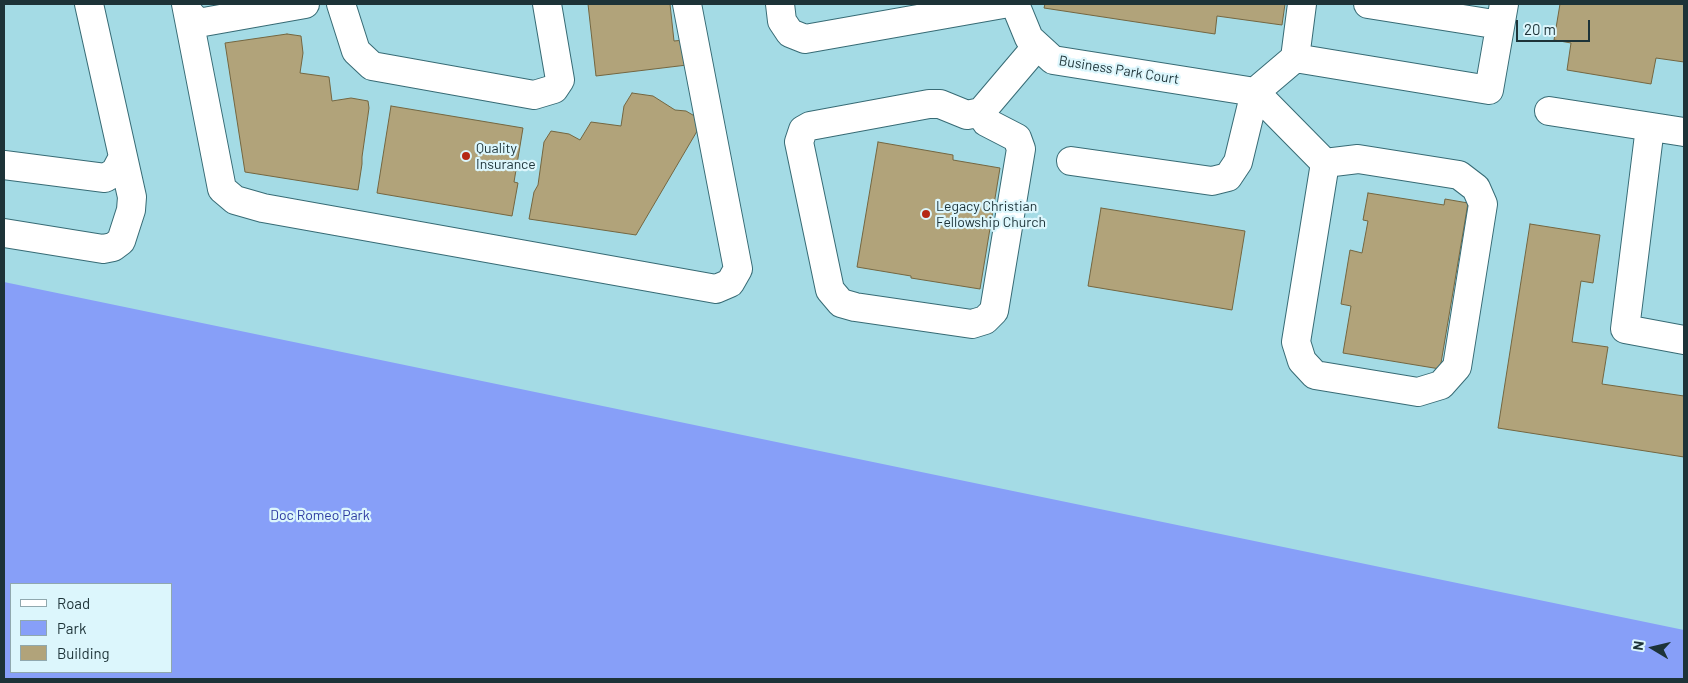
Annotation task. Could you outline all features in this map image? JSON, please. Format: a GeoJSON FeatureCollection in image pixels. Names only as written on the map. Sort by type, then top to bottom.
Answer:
{"type":"FeatureCollection","features":[{"type":"Feature","properties":{"kind":"street"},"geometry":{"type":"LineString","coordinates":[[4,233],[104,249],[113,247],[122,241],[131,210],[132,197],[89,4]]}},
{"type":"Feature","properties":{"kind":"street"},"geometry":{"type":"LineString","coordinates":[[187,8],[198,22],[305,4]]}},
{"type":"Feature","properties":{"kind":"street"},"geometry":{"type":"LineString","coordinates":[[341,4],[356,51],[372,66],[534,95],[554,89],[560,80],[547,4]]}},
{"type":"Feature","properties":{"kind":"street"},"geometry":{"type":"LineString","coordinates":[[187,8],[222,189],[235,200],[263,208],[716,289],[730,283],[738,269],[687,4]]}},
{"type":"Feature","properties":{"kind":"street"},"geometry":{"type":"LineString","coordinates":[[780,4],[782,21],[790,33],[805,39],[1003,4]]}},
{"type":"Feature","properties":{"kind":"street","name":"Business Park Court"},"geometry":{"type":"LineString","coordinates":[[1015,4],[1029,38],[1053,60],[1255,92]]}},
{"type":"Feature","properties":{"kind":"street"},"geometry":{"type":"LineString","coordinates":[[1071,161],[1212,181],[1228,177],[1238,162],[1255,92],[1295,58],[1302,4]]}},
{"type":"Feature","properties":{"kind":"street"},"geometry":{"type":"LineString","coordinates":[[1295,58],[1489,90],[1502,15],[1368,4]]}},
{"type":"Feature","properties":{"kind":"street"},"geometry":{"type":"LineString","coordinates":[[981,112],[986,122],[1017,138],[1021,149],[994,311],[985,320],[972,324],[854,307],[840,303],[830,290],[799,142],[803,130],[810,126],[928,104],[940,104],[967,114],[981,112],[1037,46]]}},
{"type":"Feature","properties":{"kind":"street"},"geometry":{"type":"LineString","coordinates":[[1255,92],[1324,163]]}},
{"type":"Feature","properties":{"kind":"street"},"geometry":{"type":"LineString","coordinates":[[1549,111],[1684,132]]}},
{"type":"Feature","properties":{"kind":"street"},"geometry":{"type":"LineString","coordinates":[[1650,127],[1626,330],[1684,340]]}},
{"type":"Feature","properties":{"kind":"street"},"geometry":{"type":"LineString","coordinates":[[4,165],[106,178],[115,172],[123,157]]}},
{"type":"Feature","properties":{"kind":"street"},"geometry":{"type":"LineString","coordinates":[[1358,159],[1459,175],[1476,188],[1483,204],[1457,367],[1440,385],[1418,392],[1315,375],[1302,361],[1296,342],[1324,163],[1358,159]]}},
{"type":"Feature","properties":{"kind":"green space","name":"Doc Romeo Park"},"geometry":{"type":"Polygon","coordinates":[[[4,282],[1684,630],[1684,679],[4,679],[4,282]]]}},
{"type":"Feature","properties":{"kind":"building"},"geometry":{"type":"Polygon","coordinates":[[[588,4],[670,4],[674,41],[684,40],[687,65],[596,76],[588,4]]]}},
{"type":"Feature","properties":{"kind":"building"},"geometry":{"type":"Polygon","coordinates":[[[1045,4],[1285,4],[1282,25],[1217,16],[1215,34],[1044,8],[1045,4]]]}},
{"type":"Feature","properties":{"kind":"building"},"geometry":{"type":"Polygon","coordinates":[[[1560,4],[1684,4],[1684,62],[1656,58],[1651,84],[1567,70],[1571,43],[1554,40],[1560,4]]]}},
{"type":"Feature","properties":{"kind":"building"},"geometry":{"type":"Polygon","coordinates":[[[287,34],[301,36],[303,53],[300,73],[329,77],[332,101],[351,98],[368,101],[369,108],[358,190],[245,172],[225,43],[287,34]]]}},
{"type":"Feature","properties":{"kind":"building"},"geometry":{"type":"Polygon","coordinates":[[[632,93],[653,96],[675,110],[686,111],[703,121],[636,235],[529,219],[534,192],[538,185],[544,142],[551,131],[569,134],[580,140],[591,122],[621,126],[624,106],[632,93]]]}},
{"type":"Feature","properties":{"kind":"building"},"geometry":{"type":"Polygon","coordinates":[[[391,106],[523,128],[514,182],[518,183],[512,216],[377,193],[391,106]]]}},
{"type":"Feature","properties":{"kind":"building"},"geometry":{"type":"Polygon","coordinates":[[[878,142],[953,155],[953,160],[1000,168],[980,289],[857,267],[878,142]]]}},
{"type":"Feature","properties":{"kind":"building"},"geometry":{"type":"Polygon","coordinates":[[[1368,193],[1444,205],[1445,199],[1468,203],[1440,369],[1343,353],[1351,306],[1341,304],[1350,250],[1362,253],[1368,221],[1363,220],[1368,193]]]}},
{"type":"Feature","properties":{"kind":"building"},"geometry":{"type":"Polygon","coordinates":[[[1101,208],[1245,231],[1232,310],[1088,286],[1101,208]]]}},
{"type":"Feature","properties":{"kind":"building"},"geometry":{"type":"Polygon","coordinates":[[[1530,224],[1600,235],[1593,283],[1581,281],[1572,342],[1608,347],[1602,384],[1684,396],[1684,457],[1498,428],[1530,224]]]}},
{"type":"Feature","properties":{"kind":"place","name":"Quality Insurance"},"geometry":{"type":"Point","coordinates":[466,156]}},
{"type":"Feature","properties":{"kind":"place","name":"Legacy Christian Fellowship Church"},"geometry":{"type":"Point","coordinates":[926,214]}}]}
